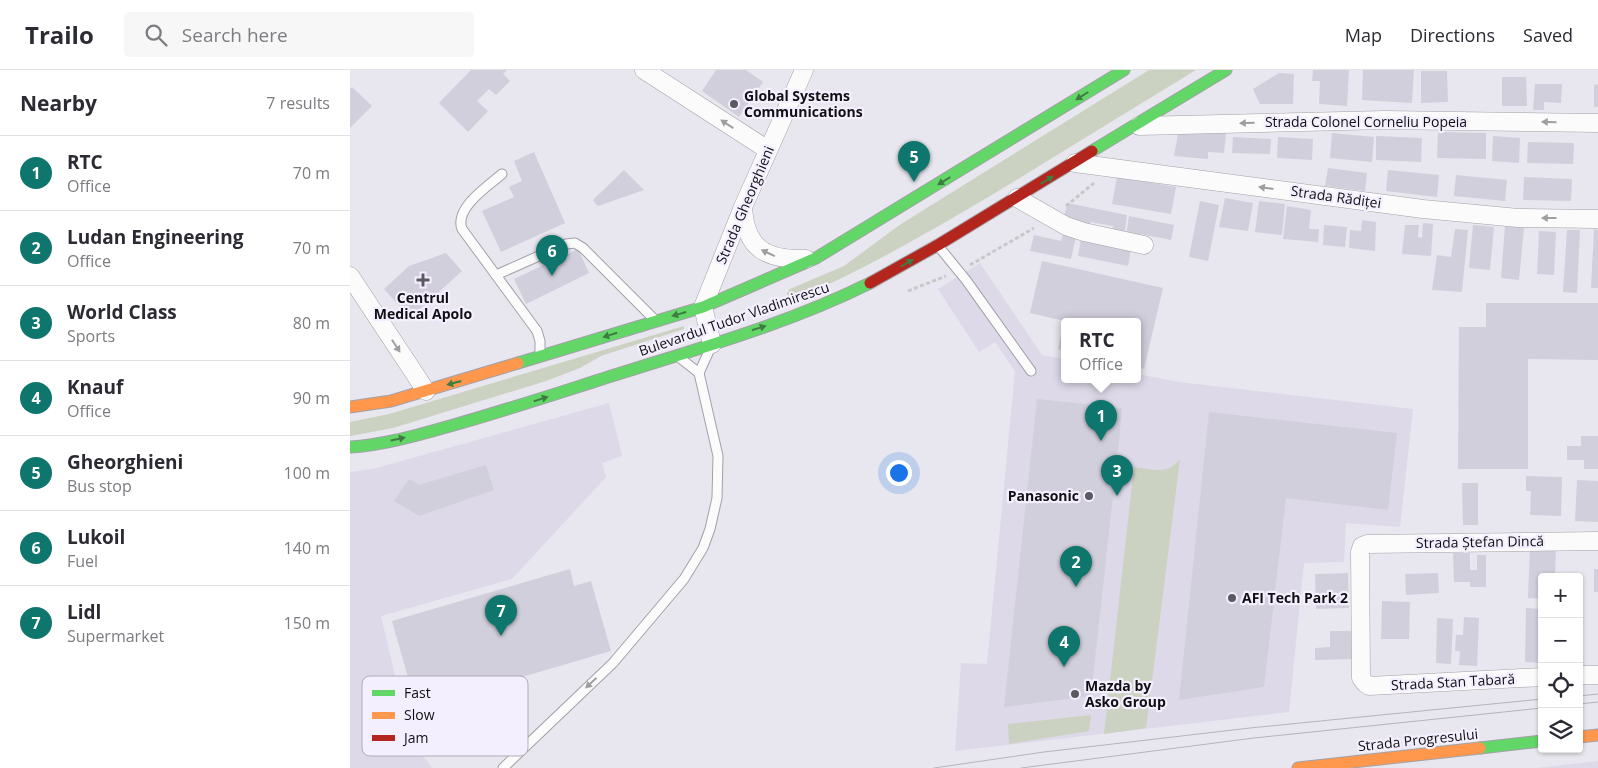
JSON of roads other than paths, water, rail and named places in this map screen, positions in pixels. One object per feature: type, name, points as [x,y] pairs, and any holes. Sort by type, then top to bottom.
[{"type":"main road","name":"Bulevardul Tudor Vladimirescu","points":[[350,407],[392,400],[540,357],[703,307],[762,283],[816,258],[1124,70]]},
{"type":"main road","name":"Bulevardul Tudor Vladimirescu","points":[[350,448],[421,434],[497,412],[712,344],[844,296],[938,245],[1226,70]]},
{"type":"main road","points":[[1583,737],[1598,735]]},
{"type":"main road","name":"Strada Progresului","points":[[1298,768],[1538,741]]},
{"type":"street","points":[[644,70],[768,150]]},
{"type":"street","name":"Strada Gheorghieni","points":[[703,307],[743,207],[804,70]]},
{"type":"street","points":[[1195,89],[1188,100],[1186,108],[1189,115],[1205,124]]},
{"type":"street","name":"Strada Colonel Corneliu Popeia","points":[[1128,130],[1205,124],[1385,120],[1598,123]]},
{"type":"street","points":[[1128,130],[1116,143],[1114,150],[1119,164],[1128,170]]},
{"type":"street","name":"Strada Rădiței","points":[[1075,163],[1423,209],[1518,218],[1598,219]]},
{"type":"street","points":[[1017,198],[1066,226],[1144,246]]},
{"type":"street","points":[[743,207],[748,234],[758,248],[774,256],[784,258],[816,258]]},
{"type":"street","points":[[353,288],[426,391]]},
{"type":"street","points":[[703,307],[712,344]]},
{"type":"street","name":"Strada Ștefan Dincă","points":[[1365,683],[1362,678],[1360,552],[1362,546],[1367,544],[1598,541]]},
{"type":"street","points":[[1583,675],[1598,675]]},
{"type":"street","name":"Strada Stan Tabară","points":[[1365,683],[1369,686],[1538,677]]},
{"type":"lane","points":[[502,174],[466,206],[460,222],[462,229],[537,330],[540,342],[540,357]]},
{"type":"lane","points":[[496,275],[566,244],[575,243],[583,248],[656,320]]},
{"type":"lane","points":[[938,245],[966,280],[1031,371]]},
{"type":"lane","points":[[528,743],[613,663],[684,579],[703,548],[710,529],[717,498],[718,456],[699,373],[712,344]]},
{"type":"lane","points":[[677,355],[699,373]]},
{"type":"lane","points":[[502,768],[515,756]]},
{"type":"tram line","points":[[1583,696],[1598,694]]},
{"type":"tram line","points":[[934,768],[1044,752],[1250,728],[1538,699]]},
{"type":"tram line","points":[[1583,704],[1598,702]]},
{"type":"tram line","points":[[1021,768],[1254,738],[1538,708]]},
{"type":"place","name":"Global Systems Communications","points":[[734,104]]},
{"type":"place","name":"Gheorghieni","points":[[914,182]]},
{"type":"place","name":"Lukoil","points":[[552,276]]},
{"type":"place","name":"Centrul Medical Apolo","points":[[423,280]]},
{"type":"place","name":"RTC","points":[[1101,441]]},
{"type":"place","name":"Panasonic","points":[[1089,496]]},
{"type":"place","name":"World Class","points":[[1117,496]]},
{"type":"place","name":"Ludan Engineering","points":[[1076,587]]},
{"type":"place","name":"AFI Tech Park 2","points":[[1232,598]]},
{"type":"place","name":"Lidl","points":[[501,636]]},
{"type":"place","name":"Knauf","points":[[1064,667]]},
{"type":"place","name":"Mazda by Asko Group","points":[[1075,694]]}]
